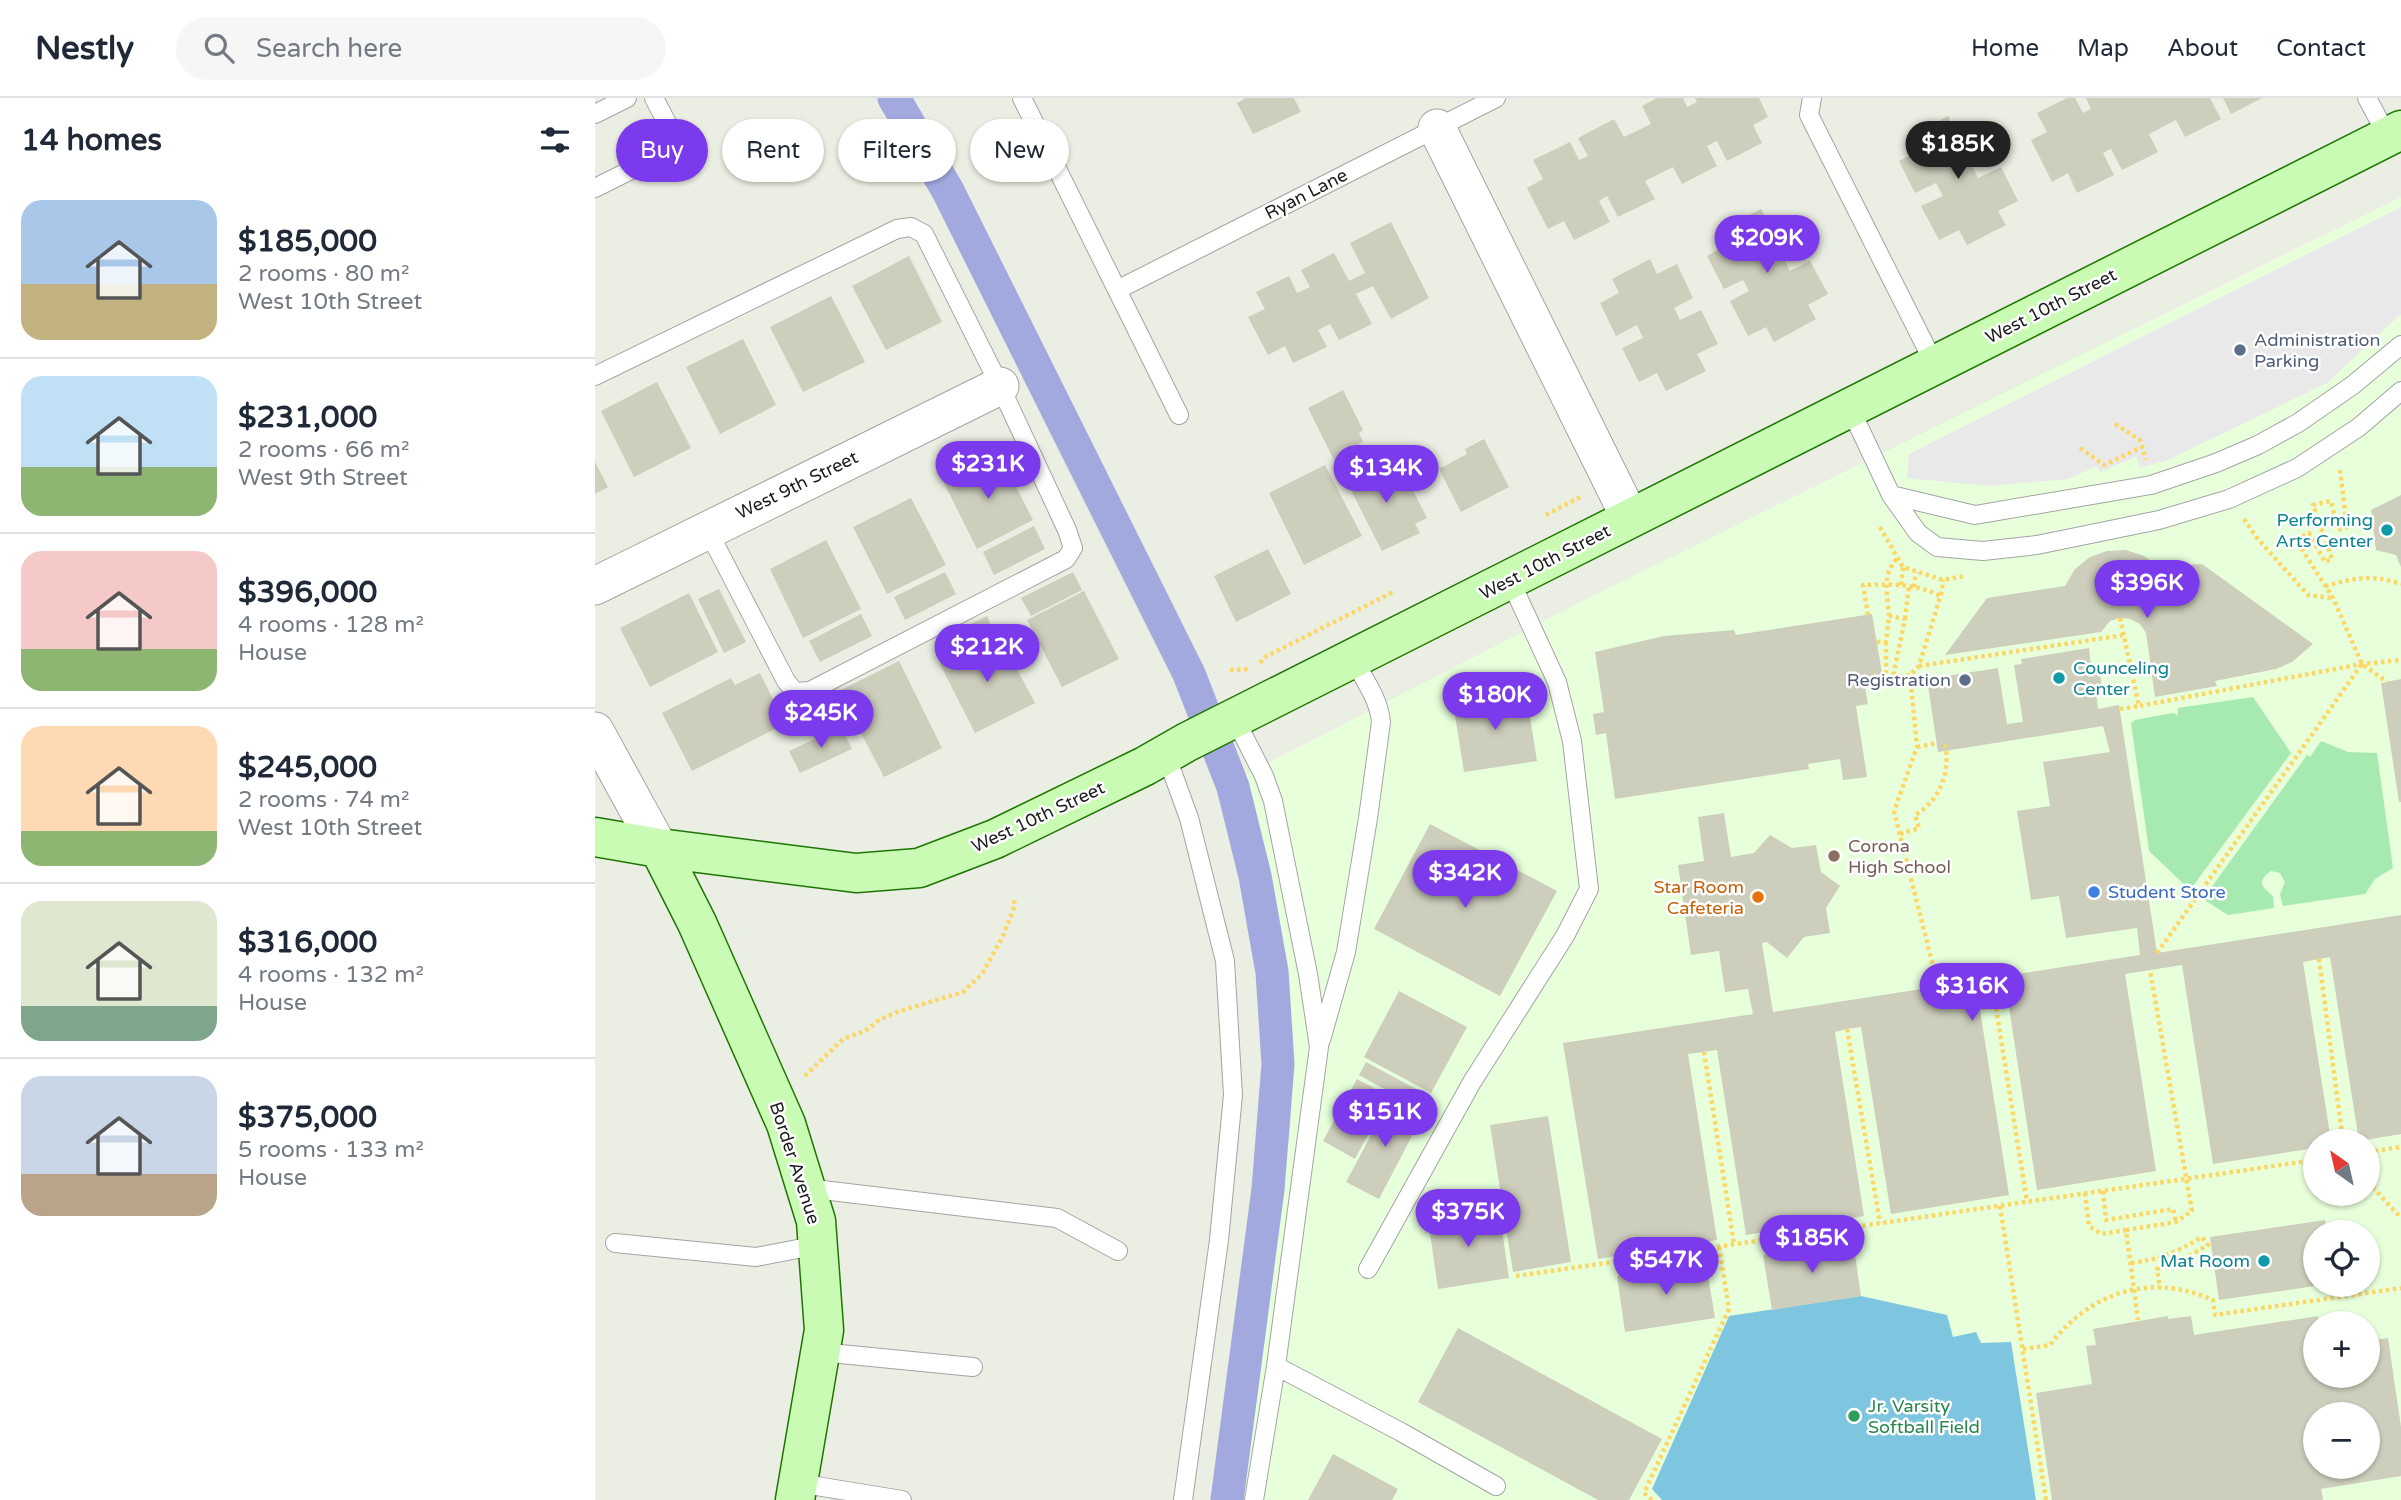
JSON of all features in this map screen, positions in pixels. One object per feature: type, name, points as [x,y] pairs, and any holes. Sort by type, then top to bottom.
[{"type":"main road","name":"West 10th Street","points":[[595,837],[659,848],[856,873],[919,868],[995,839],[2394,133]]},
{"type":"main road","name":"Border Avenue","points":[[659,848],[697,923],[786,1124],[816,1221],[824,1330],[796,1491]]},
{"type":"street","points":[[1437,128],[1630,518]]},
{"type":"street","name":"West 9th Street","points":[[595,586],[1000,386]]},
{"type":"street","points":[[595,731],[659,848]]},
{"type":"lane","points":[[595,114],[627,98]]},
{"type":"lane","points":[[595,188],[679,146],[654,98]]},
{"type":"lane","points":[[1022,98],[1179,415]]},
{"type":"lane","name":"Ryan Lane","points":[[1117,290],[1496,98]]},
{"type":"lane","points":[[1812,98],[1809,115],[1935,365]]},
{"type":"lane","points":[[2367,98],[2394,133]]},
{"type":"lane","points":[[595,376],[897,229],[911,227],[924,234],[1000,386],[1073,548],[1066,559],[810,691],[795,692],[786,681],[707,529]]},
{"type":"lane","points":[[1891,495],[1975,515],[2151,485],[2216,463],[2288,429],[2353,385],[2401,345]]},
{"type":"lane","points":[[1850,408],[1891,495],[1917,533],[1937,547],[1983,551],[2037,545],[2146,523],[2229,499],[2297,468],[2359,427],[2401,391]]},
{"type":"lane","points":[[1367,1269],[1472,1082],[1565,936],[1589,889],[1571,741],[1557,682],[1510,579]]},
{"type":"lane","points":[[1254,1500],[1276,1366],[1319,1047],[1346,951],[1381,722],[1374,698],[1353,659]]},
{"type":"lane","points":[[1235,719],[1264,776],[1273,801],[1308,974],[1319,1047]]},
{"type":"lane","points":[[1176,748],[1189,818],[1225,961],[1233,1095],[1219,1240],[1183,1500]]},
{"type":"lane","points":[[806,1188],[1057,1218],[1118,1251]]},
{"type":"lane","points":[[615,1243],[756,1257],[818,1245]]},
{"type":"lane","points":[[820,1352],[973,1367]]},
{"type":"lane","points":[[1276,1366],[1496,1486]]},
{"type":"lane","points":[[796,1491],[902,1500]]},
{"type":"path","points":[[2115,424],[2140,440],[2147,464]]},
{"type":"path","points":[[2080,448],[2104,465],[2142,447]]},
{"type":"path","points":[[2339,469],[2347,527],[2338,530],[2330,502],[2313,505],[2332,559],[2325,562],[2309,533],[2296,540],[2333,598],[2362,664],[2387,682]]},
{"type":"path","points":[[1546,515],[1594,490]]},
{"type":"path","points":[[2243,516],[2257,538],[2308,595],[2333,598]]},
{"type":"path","points":[[1897,559],[1890,566],[1886,584],[1889,616],[1886,678],[1910,675],[1919,666],[1943,580]]},
{"type":"path","points":[[1901,585],[1903,567]]},
{"type":"path","points":[[1893,677],[1916,572]]},
{"type":"path","points":[[1929,590],[1930,577]]},
{"type":"path","points":[[2325,586],[2358,577],[2382,578],[2401,584]]},
{"type":"path","points":[[1868,615],[1863,585],[1901,585],[1929,590],[1940,596]]},
{"type":"path","points":[[1230,670],[1248,670],[1259,665],[1265,657],[1395,591]]},
{"type":"path","points":[[1889,616],[1905,619]]},
{"type":"path","points":[[2120,618],[2139,706]]},
{"type":"path","points":[[1919,666],[2124,635]]},
{"type":"path","points":[[1877,642],[1886,642]]},
{"type":"path","points":[[2120,709],[2362,664],[2401,660]]},
{"type":"path","points":[[2157,953],[2362,664]]},
{"type":"path","points":[[1910,675],[1917,747],[1894,811],[1938,986]]},
{"type":"path","points":[[1900,834],[1919,828],[1915,816],[1931,804],[1941,786],[1947,761],[1945,742]]},
{"type":"path","points":[[1917,747],[1937,743]]},
{"type":"path","points":[[805,1076],[843,1039],[865,1031],[879,1020],[897,1012],[963,992],[982,974],[1003,936],[1015,905],[1013,897]]},
{"type":"path","points":[[2319,959],[2341,1129]]},
{"type":"path","points":[[2085,1193],[2089,1226],[2101,1234],[2176,1223],[2192,1211],[2150,970]]},
{"type":"path","points":[[1996,1008],[2027,1202]]},
{"type":"path","points":[[1847,1030],[1880,1223]]},
{"type":"path","points":[[1704,1052],[1734,1244]]},
{"type":"path","points":[[2380,1150],[2401,1147]]},
{"type":"path","points":[[1516,1276],[2303,1162]]},
{"type":"path","points":[[2103,1191],[2106,1220],[2173,1209],[2176,1223]]},
{"type":"path","points":[[2380,1195],[2401,1218]]},
{"type":"path","points":[[2000,1206],[2046,1500]]},
{"type":"path","points":[[2126,1230],[2138,1320]]},
{"type":"path","points":[[2131,1263],[2151,1261],[2174,1254],[2202,1237],[2208,1245],[2178,1262],[2157,1269],[2160,1288]]},
{"type":"path","points":[[1651,1500],[1644,1493],[1729,1309],[1719,1247]]},
{"type":"path","points":[[2023,1349],[2050,1345],[2084,1310],[2118,1292],[2134,1289],[2160,1288],[2195,1292],[2213,1300],[2215,1315],[2401,1289]]},
{"type":"shaded area","name":"Corona High School","points":[[2401,197],[2401,1500],[1236,1500],[1291,1126],[1292,1049],[1290,977],[1272,878],[1241,777],[1583,601]]},
{"type":"shaded area","name":"Administration Parking","points":[[2401,207],[2401,314],[2327,383],[2168,460],[2140,468],[2136,457],[2100,472],[2097,466],[2068,479],[1989,486],[1907,478],[1909,454]]},
{"type":"shaded area","name":"Jr. Varsity Softball Field","points":[[1861,1296],[1947,1315],[1953,1337],[1976,1332],[1981,1343],[2011,1342],[2036,1500],[1662,1500],[1652,1489],[1729,1316]]},
{"type":"green space","points":[[2253,697],[2291,753],[2190,890],[2149,851],[2131,723],[2173,713],[2178,716],[2178,708]]},
{"type":"green space","points":[[2321,741],[2348,752],[2377,753],[2393,868],[2375,879],[2365,894],[2283,906],[2280,894],[2285,882],[2280,873],[2271,871],[2263,878],[2262,884],[2273,896],[2274,908],[2228,915],[2203,899],[2307,755],[2310,757]]},
{"type":"building","points":[[1246,98],[1294,98],[1301,112],[1253,134],[1237,103]]},
{"type":"building","points":[[1657,98],[1683,98],[1687,107],[1697,102],[1695,98],[1759,98],[1768,117],[1753,125],[1762,143],[1727,161],[1717,141],[1707,146],[1717,166],[1682,184],[1673,167],[1645,181],[1655,199],[1618,217],[1607,196],[1599,201],[1610,222],[1574,240],[1564,221],[1548,229],[1527,188],[1543,179],[1533,160],[1570,142],[1579,160],[1588,156],[1578,138],[1614,119],[1624,137],[1651,124],[1642,106]]},
{"type":"building","points":[[2067,98],[2075,98],[2083,113],[2091,109],[2086,98],[2210,98],[2221,119],[2185,137],[2176,120],[2149,134],[2158,152],[2122,170],[2111,149],[2103,153],[2114,175],[2077,193],[2068,173],[2052,182],[2031,140],[2047,132],[2037,113]]},
{"type":"building","points":[[2223,98],[2262,98],[2231,114]]},
{"type":"building","points":[[1948,116],[1956,132],[1977,121],[1993,152],[1971,164],[1978,178],[2001,167],[2018,201],[1998,211],[2006,225],[1967,245],[1959,230],[1939,240],[1921,206],[1943,196],[1936,183],[1915,193],[1899,161],[1918,151],[1910,136]]},
{"type":"building","points":[[1761,209],[1769,224],[1786,216],[1805,251],[1785,261],[1790,271],[1810,261],[1828,294],[1808,305],[1816,319],[1774,342],[1766,327],[1748,336],[1730,301],[1749,291],[1743,280],[1724,289],[1707,256],[1725,246],[1717,231]]},
{"type":"building","points":[[1391,222],[1429,298],[1391,319],[1373,286],[1356,294],[1372,324],[1339,340],[1330,324],[1318,330],[1327,347],[1293,363],[1285,346],[1268,355],[1248,317],[1265,309],[1256,292],[1289,276],[1297,293],[1310,287],[1301,270],[1334,253],[1349,281],[1365,273],[1350,243]]},
{"type":"building","points":[[909,256],[942,322],[886,350],[852,286]]},
{"type":"building","points":[[1650,259],[1657,274],[1677,264],[1693,298],[1674,308],[1680,320],[1701,310],[1718,344],[1697,354],[1706,371],[1666,391],[1657,373],[1639,382],[1622,348],[1643,338],[1637,325],[1616,336],[1600,303],[1619,293],[1612,279]]},
{"type":"building","points":[[831,296],[865,362],[803,392],[770,327]]},
{"type":"building","points":[[743,339],[776,405],[720,434],[686,367]]},
{"type":"building","points":[[657,382],[691,448],[634,477],[601,411]]},
{"type":"building","points":[[1343,390],[1363,430],[1359,433],[1363,442],[1358,444],[1362,454],[1337,466],[1308,408]]},
{"type":"building","points":[[1484,439],[1509,487],[1461,512],[1439,469],[1467,454],[1465,449]]},
{"type":"building","points":[[999,453],[1033,520],[977,549],[943,481]]},
{"type":"building","points":[[1372,460],[1383,483],[1404,473],[1427,518],[1415,524],[1420,533],[1382,551],[1343,475]]},
{"type":"building","points":[[595,462],[608,487],[595,494]]},
{"type":"building","points":[[1325,465],[1362,536],[1304,565],[1269,493]]},
{"type":"building","name":"Performing Arts Center","points":[[2401,495],[2401,567],[2396,555],[2376,550],[2371,510]]},
{"type":"building","points":[[911,498],[946,565],[887,594],[853,527]]},
{"type":"building","points":[[1034,526],[1045,549],[994,575],[983,552]]},
{"type":"building","points":[[826,540],[861,609],[803,638],[770,569]]},
{"type":"building","points":[[1268,549],[1291,594],[1236,622],[1214,576]]},
{"type":"building","points":[[2126,550],[2144,556],[2159,567],[2202,564],[2313,644],[2292,662],[2276,669],[2215,681],[2217,686],[2155,697],[2146,633],[2140,624],[2130,619],[2110,621],[2101,632],[1945,655],[1987,598],[2065,586],[2075,569],[2090,557],[2107,551]]},
{"type":"building","points":[[945,572],[956,594],[905,620],[894,597]]},
{"type":"building","points":[[1073,572],[1082,590],[1031,616],[1021,598]]},
{"type":"building","points":[[719,589],[746,642],[724,653],[698,599]]},
{"type":"building","points":[[1084,591],[1119,659],[1062,687],[1027,620]]},
{"type":"building","points":[[689,593],[718,652],[650,687],[620,628]]},
{"type":"building","points":[[861,614],[872,636],[820,662],[809,641]]},
{"type":"building","points":[[1872,614],[1883,679],[1864,682],[1868,704],[1856,706],[1867,777],[1843,780],[1840,759],[1808,764],[1809,769],[1615,799],[1606,733],[1596,735],[1593,714],[1604,712],[1595,652],[1664,636],[1734,630],[1736,635]]},
{"type":"building","points":[[987,616],[995,634],[944,660],[935,642]]},
{"type":"building","points":[[998,634],[1035,703],[975,733],[940,664]]},
{"type":"building","points":[[2089,648],[2091,665],[2098,664],[2103,692],[2096,693],[2098,709],[2119,705],[2157,953],[2401,915],[2401,1134],[2380,1138],[2380,1129],[2357,1129],[2330,957],[2303,962],[2329,1129],[2303,1129],[2303,1150],[2213,1164],[2182,965],[2125,974],[2156,1171],[2037,1190],[2009,1007],[1980,1010],[2009,1195],[1891,1214],[1861,1027],[1847,1029],[1835,1032],[1864,1216],[1746,1235],[1717,1050],[1688,1054],[1717,1240],[1598,1259],[1563,1043],[1753,1014],[1748,989],[1725,992],[1719,951],[1691,955],[1678,865],[1704,861],[1698,817],[1724,813],[1731,857],[1754,853],[1770,835],[1792,848],[1816,845],[1821,872],[1840,886],[1826,908],[1830,933],[1804,937],[1787,958],[1767,942],[1762,943],[1773,1012],[2140,955],[2137,928],[2066,938],[2059,896],[2031,900],[2017,811],[2050,806],[2043,762],[2110,752],[2103,726],[1938,752],[1927,679],[1998,668],[2007,724],[2023,722],[2014,665],[2022,664],[2021,659]]},
{"type":"building","points":[[899,661],[942,748],[884,777],[849,710],[883,692],[850,708],[841,690]]},
{"type":"building","points":[[760,673],[785,724],[692,771],[662,713],[731,678],[735,685]]},
{"type":"building","points":[[2401,679],[2401,802],[2399,802],[2381,683]]},
{"type":"building","points":[[1526,692],[1537,761],[1464,772],[1453,703]]},
{"type":"building","points":[[841,727],[852,749],[800,773],[789,751]]},
{"type":"building","points":[[1430,824],[1557,891],[1500,996],[1374,929]]},
{"type":"building","points":[[1399,991],[1467,1027],[1431,1093],[1364,1057]]},
{"type":"building","points":[[1366,1062],[1418,1090],[1411,1104],[1359,1075]]},
{"type":"building","points":[[1357,1079],[1389,1096],[1355,1159],[1323,1141]]},
{"type":"building","points":[[1391,1098],[1423,1115],[1379,1199],[1346,1182]]},
{"type":"building","points":[[1548,1116],[1571,1262],[1513,1272],[1490,1125]]},
{"type":"building","points":[[1499,1209],[1509,1278],[1438,1289],[1428,1219]]},
{"type":"building","name":"Mat Room","points":[[2303,1223],[2303,1288],[2219,1300],[2210,1237]]},
{"type":"building","points":[[1853,1240],[1861,1296],[1772,1310],[1763,1255]]},
{"type":"building","points":[[1706,1263],[1715,1318],[1625,1332],[1617,1276]]},
{"type":"building","points":[[2168,1316],[2168,1319],[2191,1316],[2194,1335],[2303,1318],[2303,1388],[2380,1388],[2380,1339],[2388,1338],[2401,1427],[2401,1476],[2321,1489],[2323,1500],[2052,1500],[2036,1393],[2092,1384],[2086,1346],[2096,1345],[2093,1329]]},
{"type":"building","points":[[1458,1328],[1662,1439],[1629,1500],[1598,1500],[1418,1402]]},
{"type":"building","points":[[1333,1454],[1398,1489],[1392,1500],[1308,1500]]},
{"type":"waterway","points":[[894,98],[948,191],[1189,674],[1233,787],[1255,876],[1272,972],[1278,1064],[1268,1189],[1227,1500]]},
{"type":"place","name":"Administration Parking","points":[[2240,350]]},
{"type":"place","name":"Performing Arts Center","points":[[2387,530]]},
{"type":"place","name":"Counceling Center","points":[[2059,678]]},
{"type":"place","name":"Registration","points":[[1965,680]]},
{"type":"place","name":"Corona High School","points":[[1834,856]]},
{"type":"place","name":"Student Store","points":[[2094,892]]},
{"type":"place","name":"Star Room Cafeteria","points":[[1758,897]]},
{"type":"place","name":"Mat Room","points":[[2264,1261]]},
{"type":"place","name":"Jr. Varsity Softball Field","points":[[1854,1416]]}]
